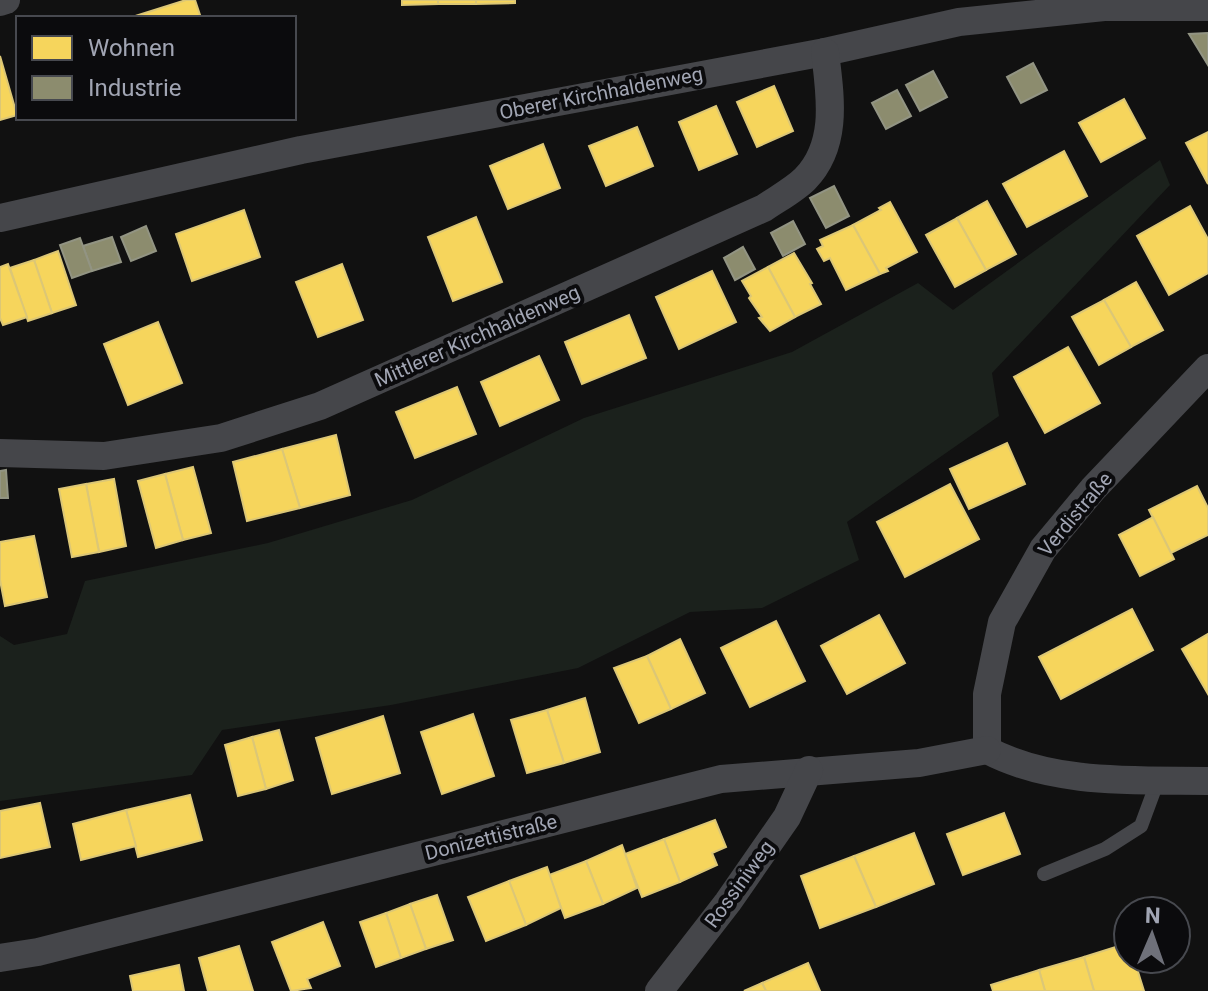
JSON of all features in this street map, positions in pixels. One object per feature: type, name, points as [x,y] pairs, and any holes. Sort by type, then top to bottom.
[{"type":"street","points":[[0,2],[6,0]]},
{"type":"street","name":"Oberer Kirchhaldenweg","points":[[0,218],[301,150],[825,52],[959,22],[1104,7],[1208,7]]},
{"type":"street","name":"Mittlerer Kirchhaldenweg","points":[[0,453],[104,456],[221,438],[320,406],[764,208],[806,179],[827,145],[831,103],[825,52]]},
{"type":"street","name":"Verdistraße","points":[[987,750],[987,694],[1002,622],[1043,549],[1093,489],[1208,368]]},
{"type":"street","points":[[987,750],[1012,763],[1087,777],[1208,781]]},
{"type":"street","name":"Donizettistraße","points":[[0,958],[53,948],[721,779],[919,763],[987,750]]},
{"type":"street","name":"Rossiniweg","points":[[659,991],[728,902],[787,817],[809,770]]},
{"type":"lane","points":[[1044,874],[1105,849],[1141,826],[1158,780]]},
{"type":"shaded area","points":[[1160,160],[1170,185],[992,373],[999,416],[847,522],[859,560],[762,608],[690,612],[578,668],[391,705],[222,730],[192,775],[0,801],[0,636],[14,645],[67,634],[85,581],[268,543],[412,500],[584,418],[792,352],[918,283],[953,310]]},
{"type":"building: Wohnen","points":[[195,0],[200,16],[135,16]]},
{"type":"building: Wohnen","points":[[402,0],[438,0],[438,4],[402,5]]},
{"type":"building: Wohnen","points":[[438,0],[476,0],[476,4],[438,4]]},
{"type":"building: Wohnen","points":[[476,0],[515,0],[515,3],[476,4]]},
{"type":"building: Wohnen","points":[[0,56],[16,115],[0,120]]},
{"type":"building: Wohnen","points":[[774,86],[793,131],[757,147],[737,102]]},
{"type":"building: Wohnen","points":[[1124,99],[1145,138],[1101,162],[1079,123]]},
{"type":"building: Wohnen","points":[[716,106],[737,154],[699,170],[679,122]]},
{"type":"building: Wohnen","points":[[637,127],[653,166],[606,186],[589,146]]},
{"type":"building: Wohnen","points":[[1208,132],[1208,184],[1186,143]]},
{"type":"building: Wohnen","points":[[543,144],[560,188],[508,209],[490,166]]},
{"type":"building: Wohnen","points":[[1064,151],[1087,196],[1027,227],[1003,184]]},
{"type":"building: Wohnen","points":[[987,201],[1016,254],[986,270],[957,218]]},
{"type":"building: Wohnen","points":[[890,202],[917,252],[880,274],[853,225]]},
{"type":"building: Wohnen","points":[[1190,206],[1208,239],[1208,273],[1169,295],[1137,236]]},
{"type":"building: Wohnen","points":[[244,210],[260,257],[192,281],[176,234]]},
{"type":"building: Wohnen","points":[[476,217],[502,282],[453,301],[428,237]]},
{"type":"building: Wohnen","points":[[957,218],[986,270],[955,287],[926,235]]},
{"type":"building: Wohnen","points":[[853,225],[880,274],[846,290],[830,258],[824,261],[817,249],[823,246],[820,240]]},
{"type":"building: Wohnen","points":[[58,251],[76,305],[52,313],[34,260]]},
{"type":"building: Wohnen","points":[[794,253],[821,304],[795,317],[768,267]]},
{"type":"building: Wohnen","points":[[34,260],[52,313],[28,321],[10,268]]},
{"type":"building: Wohnen","points":[[8,264],[27,317],[3,325],[0,318],[0,267]]},
{"type":"building: Wohnen","points":[[342,264],[363,320],[318,337],[296,282]]},
{"type":"building: Wohnen","points":[[768,267],[795,317],[770,331],[759,318],[762,317],[742,281]]},
{"type":"building: Wohnen","points":[[712,271],[736,322],[679,349],[656,297]]},
{"type":"building: Wohnen","points":[[1136,282],[1163,330],[1131,347],[1104,300]]},
{"type":"building: Wohnen","points":[[1104,300],[1131,347],[1099,365],[1072,317]]},
{"type":"building: Wohnen","points":[[629,315],[646,358],[582,384],[565,342]]},
{"type":"building: Wohnen","points":[[158,322],[182,383],[128,405],[104,344]]},
{"type":"building: Wohnen","points":[[1068,347],[1100,403],[1045,433],[1014,377]]},
{"type":"building: Wohnen","points":[[539,356],[559,400],[500,426],[481,382]]},
{"type":"building: Wohnen","points":[[457,387],[476,434],[415,458],[396,412]]},
{"type":"building: Wohnen","points":[[336,435],[350,495],[300,508],[282,449]]},
{"type":"building: Wohnen","points":[[1007,443],[1025,484],[969,509],[950,469]]},
{"type":"building: Wohnen","points":[[282,449],[300,508],[247,521],[233,462]]},
{"type":"building: Wohnen","points":[[193,467],[211,533],[183,540],[165,474]]},
{"type":"building: Wohnen","points":[[165,474],[183,540],[156,548],[138,481]]},
{"type":"building: Wohnen","points":[[114,479],[126,546],[99,552],[86,484]]},
{"type":"building: Wohnen","points":[[86,484],[99,552],[72,557],[59,489]]},
{"type":"building: Wohnen","points":[[950,484],[979,539],[905,577],[877,522]]},
{"type":"building: Wohnen","points":[[1197,486],[1208,508],[1208,535],[1171,553],[1149,510]]},
{"type":"building: Wohnen","points":[[1153,517],[1174,559],[1140,576],[1119,535]]},
{"type":"building: Wohnen","points":[[34,536],[47,597],[5,606],[0,580],[0,542]]},
{"type":"building: Wohnen","points":[[1132,609],[1153,650],[1061,699],[1039,657]]},
{"type":"building: Wohnen","points":[[879,615],[905,663],[847,694],[821,646]]},
{"type":"building: Wohnen","points":[[776,621],[805,681],[750,707],[721,648]]},
{"type":"building: Wohnen","points":[[1208,634],[1208,694],[1182,649]]},
{"type":"building: Wohnen","points":[[680,639],[705,693],[671,709],[647,656]]},
{"type":"building: Wohnen","points":[[647,656],[671,709],[639,723],[614,668]]},
{"type":"building: Wohnen","points":[[585,698],[600,752],[564,763],[547,710]]},
{"type":"building: Wohnen","points":[[547,710],[564,763],[527,773],[511,720]]},
{"type":"building: Wohnen","points":[[473,714],[494,776],[442,794],[421,732]]},
{"type":"building: Wohnen","points":[[383,716],[400,773],[332,794],[316,738]]},
{"type":"building: Wohnen","points":[[279,730],[293,780],[266,789],[252,737]]},
{"type":"building: Wohnen","points":[[252,737],[266,789],[238,796],[225,745]]},
{"type":"building: Wohnen","points":[[190,795],[202,840],[138,857],[126,810]]},
{"type":"building: Wohnen","points":[[40,803],[50,847],[0,858],[0,811]]},
{"type":"building: Wohnen","points":[[126,810],[136,846],[81,860],[73,824]]},
{"type":"building: Wohnen","points":[[1004,813],[1020,854],[963,875],[947,834]]},
{"type":"building: Wohnen","points":[[715,820],[726,847],[712,853],[717,865],[680,882],[664,839]]},
{"type":"building: Wohnen","points":[[914,833],[934,884],[876,907],[854,856]]},
{"type":"building: Wohnen","points":[[664,839],[680,882],[642,897],[625,854]]},
{"type":"building: Wohnen","points":[[622,845],[637,888],[603,904],[586,861]]},
{"type":"building: Wohnen","points":[[854,856],[876,907],[820,928],[801,876]]},
{"type":"building: Wohnen","points":[[586,861],[603,904],[565,918],[549,875]]},
{"type":"building: Wohnen","points":[[547,867],[561,908],[526,925],[509,881]]},
{"type":"building: Wohnen","points":[[509,881],[526,925],[486,941],[468,897]]},
{"type":"building: Wohnen","points":[[437,895],[453,940],[426,949],[410,904]]},
{"type":"building: Wohnen","points":[[410,904],[426,949],[401,958],[386,913]]},
{"type":"building: Wohnen","points":[[386,913],[401,958],[376,967],[360,922]]},
{"type":"building: Wohnen","points":[[323,922],[340,966],[307,979],[311,988],[291,991],[272,942]]},
{"type":"building: Wohnen","points":[[239,946],[253,991],[208,991],[199,958]]},
{"type":"building: Wohnen","points":[[1112,948],[1112,975],[1139,975],[1144,991],[1094,991],[1084,957]]},
{"type":"building: Wohnen","points":[[1084,957],[1094,991],[1045,991],[1039,970]]},
{"type":"building: Wohnen","points":[[808,963],[820,991],[766,991],[762,983]]},
{"type":"building: Wohnen","points":[[179,965],[184,991],[133,991],[130,976]]},
{"type":"building: Wohnen","points":[[1039,970],[1045,991],[993,991],[991,985]]},
{"type":"building: Wohnen","points":[[762,983],[766,991],[744,991]]},
{"type":"building: Industrie","points":[[1208,33],[1208,65],[1189,34]]},
{"type":"building: Industrie","points":[[1033,63],[1047,90],[1021,103],[1007,77]]},
{"type":"building: Industrie","points":[[933,71],[947,97],[920,111],[906,85]]},
{"type":"building: Industrie","points":[[897,90],[911,116],[886,129],[872,103]]},
{"type":"building: Industrie","points":[[834,186],[849,216],[826,228],[810,198]]},
{"type":"building: Industrie","points":[[793,221],[805,244],[783,256],[771,233]]},
{"type":"building: Industrie","points":[[146,226],[156,251],[131,261],[121,237]]},
{"type":"building: Industrie","points":[[112,237],[121,262],[92,271],[83,246]]},
{"type":"building: Industrie","points":[[80,238],[92,271],[72,278],[60,245]]},
{"type":"building: Industrie","points":[[743,247],[755,269],[735,280],[724,258]]},
{"type":"building: Industrie","points":[[6,470],[8,498],[0,498],[0,471]]}]
